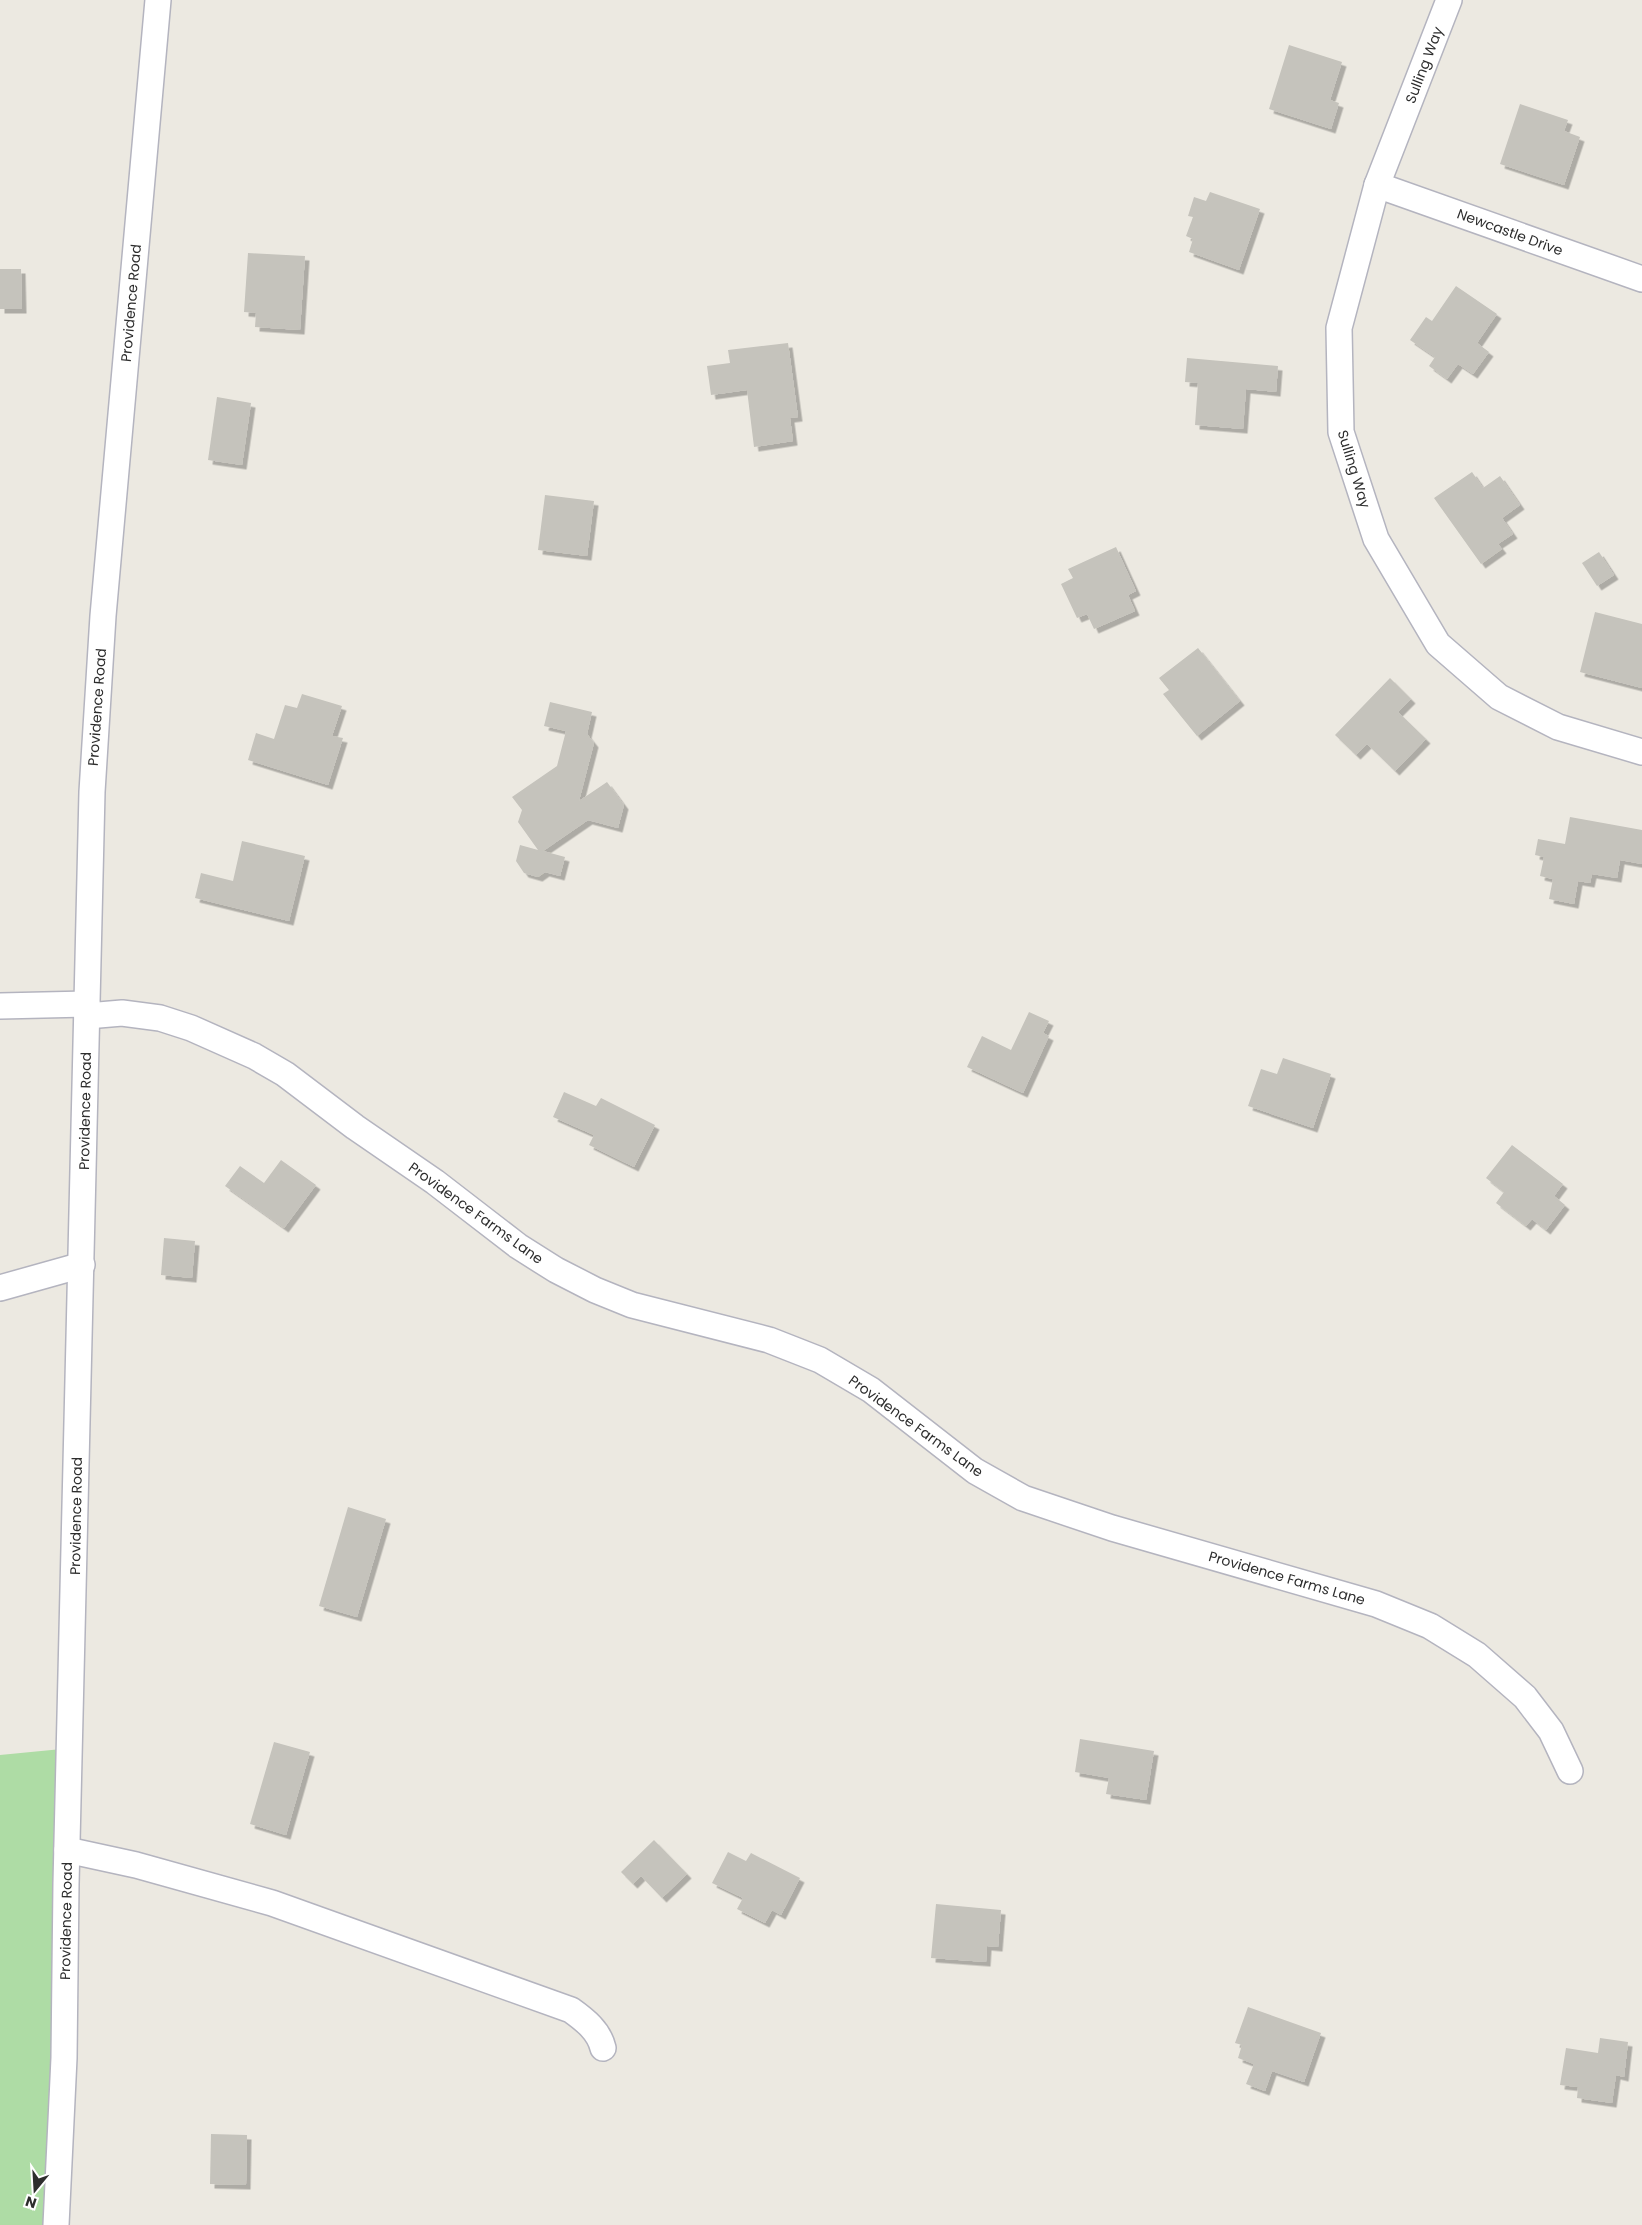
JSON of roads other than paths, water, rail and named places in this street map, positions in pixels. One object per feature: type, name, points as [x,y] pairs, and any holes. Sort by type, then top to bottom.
[{"type":"street","name":"Providence Road","points":[[56,2225],[64,2058],[92,792],[102,624],[158,0]]},
{"type":"street","name":"Sulling Way","points":[[1449,0],[1377,185],[1339,328],[1341,432],[1376,539],[1438,644],[1499,697],[1558,727],[1642,752]]},
{"type":"street","name":"Newcastle Drive","points":[[1377,185],[1642,279]]},
{"type":"street","name":"Providence Farms Lane","points":[[0,1006],[122,1013],[160,1018],[190,1028],[254,1056],[285,1074],[355,1127],[435,1182],[518,1246],[556,1270],[632,1305],[769,1340],[820,1360],[870,1390],[975,1471],[1023,1498],[1112,1528],[1376,1604],[1430,1626],[1477,1655],[1525,1696],[1551,1731],[1570,1771]]},
{"type":"street","points":[[0,1288],[82,1265]]},
{"type":"street","points":[[68,1850],[136,1865],[272,1903],[571,2010],[588,2023],[602,2040],[603,2048]]}]
